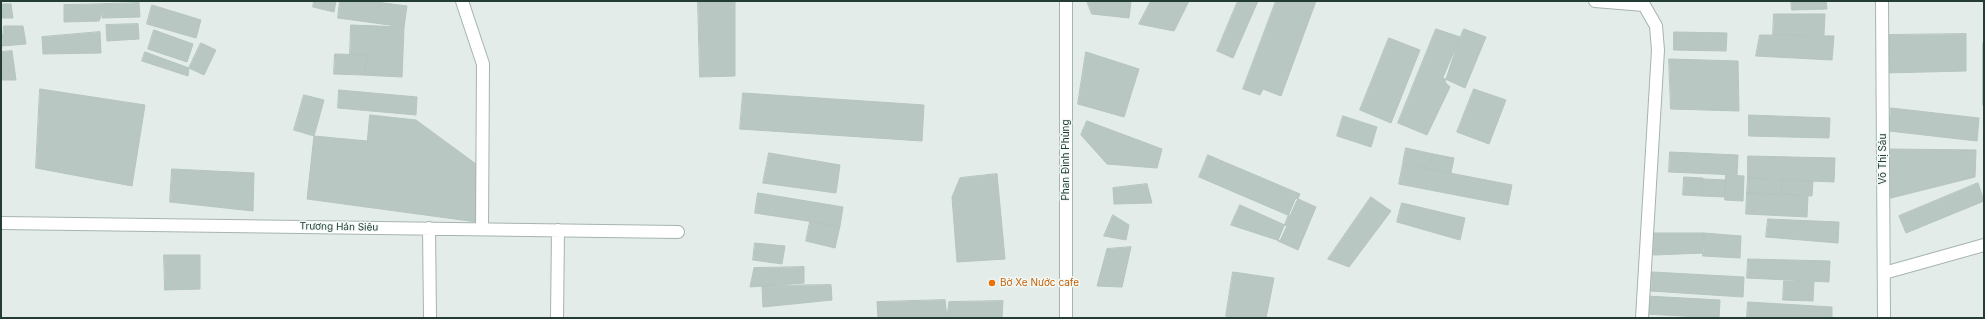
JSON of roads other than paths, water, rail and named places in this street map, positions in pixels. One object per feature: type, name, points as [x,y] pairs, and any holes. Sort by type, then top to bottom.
[{"type":"street","points":[[462,1],[483,64],[482,229]]},
{"type":"street","name":"Phan Đình Phùng","points":[[1066,1],[1066,318]]},
{"type":"street","points":[[1595,1],[1644,5],[1656,26],[1658,50],[1642,318]]},
{"type":"street","name":"Võ Thị Sáu","points":[[1882,1],[1884,318]]},
{"type":"street","name":"Trương Hán Siêu","points":[[1,223],[678,232]]},
{"type":"street","points":[[429,228],[430,318]]},
{"type":"street","points":[[557,318],[558,230]]},
{"type":"street","points":[[1884,273],[1984,245]]},
{"type":"place","name":"Bờ Xe Nước cafe","points":[[992,283]]}]
